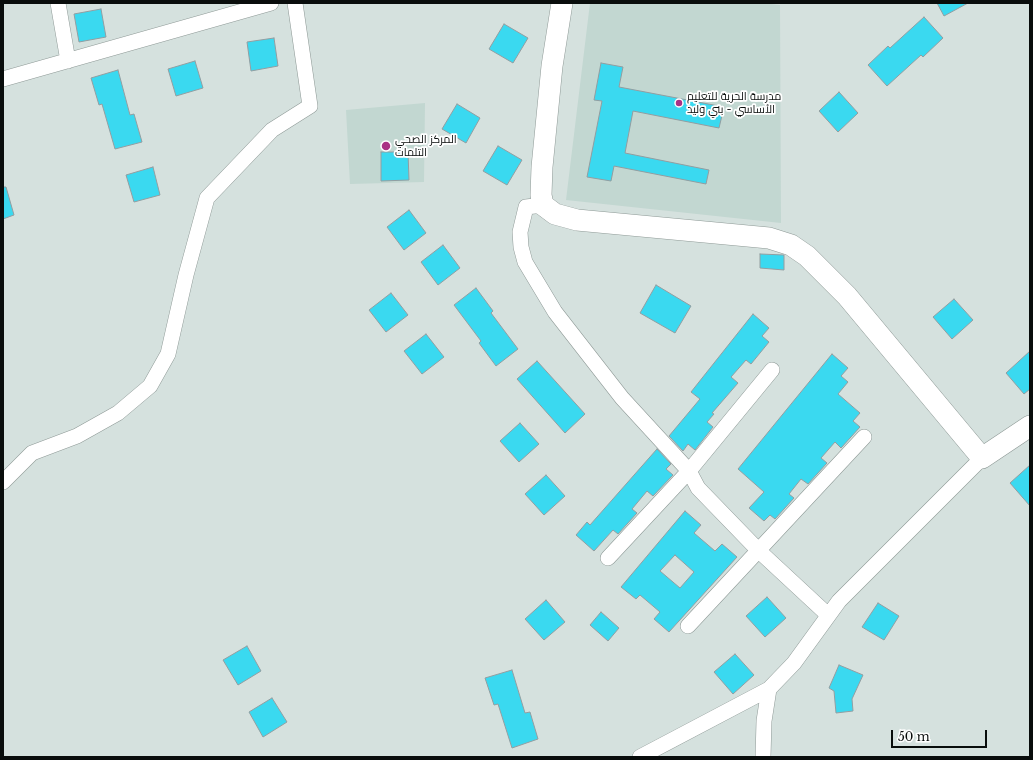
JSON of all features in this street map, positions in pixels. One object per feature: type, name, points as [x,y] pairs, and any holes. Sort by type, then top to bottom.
[{"type":"street","points":[[58,3],[68,61]]},
{"type":"street","points":[[3,80],[271,3]]},
{"type":"street","points":[[3,482],[32,453],[77,436],[118,413],[150,386],[168,354],[186,275],[207,198],[272,130],[310,106],[295,3]]},
{"type":"street","points":[[562,3],[552,66],[542,167],[541,195],[543,205],[555,214],[577,220],[769,238],[792,245],[807,256],[847,296],[982,458]]},
{"type":"street","points":[[543,205],[526,207],[520,232],[521,247],[526,262],[555,312],[622,398],[689,471],[698,488],[759,551],[828,615]]},
{"type":"street","points":[[608,558],[689,471],[772,370]]},
{"type":"street","points":[[640,757],[769,689],[794,663],[839,601],[982,458],[1030,426]]},
{"type":"street","points":[[688,626],[864,437]]},
{"type":"street","points":[[763,757],[764,721],[769,689]]},
{"type":"shaded area","name":"مدرسة الحرية للتعليم الأساسي - بني وليد","points":[[590,3],[763,3],[780,5],[781,223],[566,200]]},
{"type":"shaded area","name":"المركز الصحي التلمات","points":[[425,103],[424,182],[350,184],[346,110]]},
{"type":"building","points":[[937,3],[968,3],[944,16]]},
{"type":"building","points":[[101,9],[106,37],[79,42],[74,14]]},
{"type":"building","points":[[924,17],[943,38],[923,57],[921,55],[887,86],[868,65],[888,46],[890,48]]},
{"type":"building","points":[[504,24],[528,38],[513,63],[489,49]]},
{"type":"building","points":[[274,38],[278,66],[251,71],[247,42]]},
{"type":"building","points":[[195,61],[203,88],[176,96],[168,69]]},
{"type":"building","points":[[601,63],[623,67],[619,87],[724,107],[719,128],[633,111],[625,153],[709,170],[706,184],[614,166],[611,181],[587,177],[602,101],[594,100]]},
{"type":"building","points":[[118,70],[130,115],[134,114],[142,142],[115,149],[102,104],[99,105],[91,78]]},
{"type":"building","points":[[839,92],[858,113],[838,132],[819,111]]},
{"type":"building","points":[[457,104],[480,118],[466,143],[442,129]]},
{"type":"building","points":[[498,146],[522,160],[507,185],[483,171]]},
{"type":"building","points":[[381,152],[408,152],[409,180],[381,181]]},
{"type":"building","points":[[153,167],[160,195],[134,202],[126,175]]},
{"type":"building","points":[[3,187],[6,187],[14,215],[3,219]]},
{"type":"building","points":[[409,210],[426,233],[404,250],[387,227]]},
{"type":"building","points":[[443,245],[460,268],[438,285],[421,262]]},
{"type":"building","points":[[760,254],[784,255],[784,270],[760,268]]},
{"type":"building","points":[[656,285],[691,306],[675,333],[640,313]]},
{"type":"building","points":[[476,288],[493,311],[491,313],[518,349],[496,366],[479,343],[481,341],[454,305]]},
{"type":"building","points":[[391,293],[408,315],[386,332],[369,310]]},
{"type":"building","points":[[954,299],[973,320],[952,339],[933,317]]},
{"type":"building","points":[[753,314],[769,328],[762,336],[769,342],[751,364],[746,360],[731,377],[738,383],[712,413],[714,414],[707,422],[713,427],[695,450],[688,444],[683,451],[669,436],[700,399],[691,392]]},
{"type":"building","points":[[426,334],[444,357],[422,374],[404,351]]},
{"type":"building","points":[[1030,351],[1030,389],[1024,394],[1006,373]]},
{"type":"building","points":[[832,354],[848,368],[841,376],[848,382],[838,394],[860,413],[853,421],[860,427],[841,448],[835,442],[821,458],[827,463],[808,484],[801,479],[789,494],[794,498],[775,519],[770,515],[764,521],[749,508],[764,492],[738,469]]},
{"type":"building","points":[[537,361],[585,414],[565,433],[517,379]]},
{"type":"building","points":[[520,423],[539,444],[519,462],[500,441]]},
{"type":"building","points":[[657,449],[671,464],[666,469],[673,475],[653,496],[647,491],[632,509],[637,513],[618,534],[613,530],[594,551],[576,535],[587,522],[590,525]]},
{"type":"building","points":[[1030,465],[1030,506],[1010,483]]},
{"type":"building","points":[[546,475],[565,496],[544,515],[525,494]]},
{"type":"building","points":[[685,511],[701,525],[694,533],[715,551],[722,544],[737,557],[669,632],[654,619],[660,612],[640,595],[636,599],[621,587]],"holes":[[[675,555],[694,572],[680,588],[660,571]]]},
{"type":"building","points":[[767,597],[786,618],[765,637],[746,616]]},
{"type":"building","points":[[546,600],[565,622],[544,640],[525,619]]},
{"type":"building","points":[[878,603],[899,616],[884,640],[862,627]]},
{"type":"building","points":[[601,612],[619,628],[608,641],[590,625]]},
{"type":"building","points":[[247,646],[261,671],[238,685],[223,660]]},
{"type":"building","points":[[735,654],[754,675],[733,694],[714,672]]},
{"type":"building","points":[[839,665],[863,675],[852,699],[853,711],[836,713],[834,691],[829,688]]},
{"type":"building","points":[[512,670],[525,713],[530,712],[538,739],[512,748],[498,704],[494,705],[485,678]]},
{"type":"building","points":[[272,698],[287,722],[263,737],[249,712]]},
{"type":"place","name":"مدرسة الحرية للتعليم الأساسي - بني وليد","points":[[679,103]]},
{"type":"place","name":"المركز الصحي التلمات","points":[[386,146]]}]
